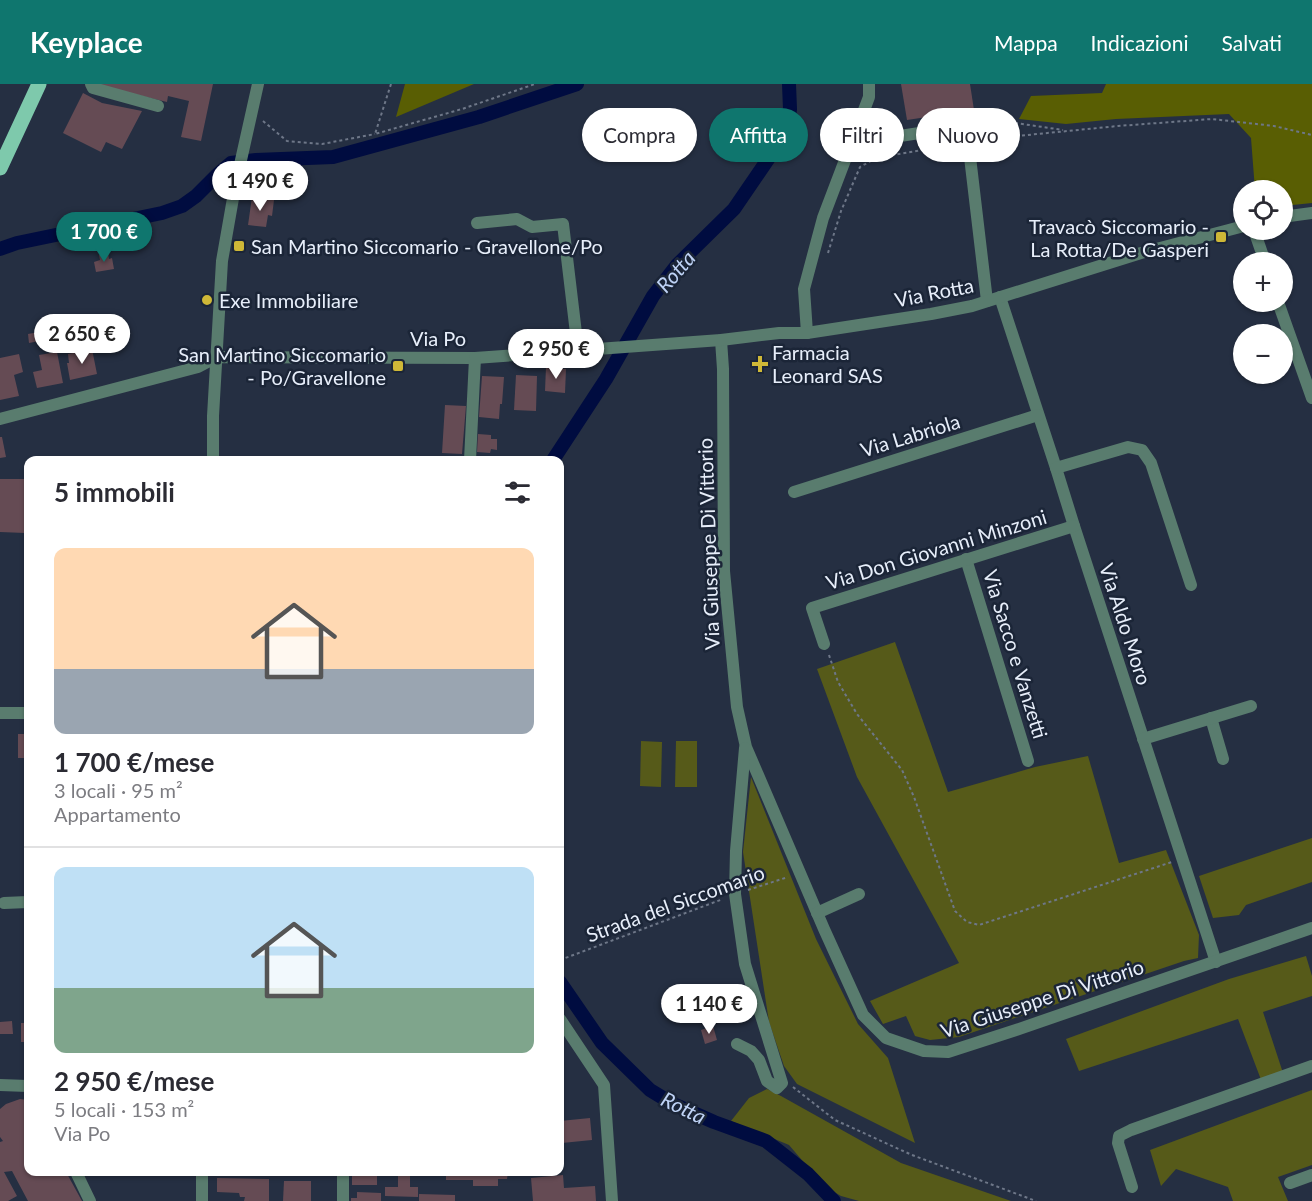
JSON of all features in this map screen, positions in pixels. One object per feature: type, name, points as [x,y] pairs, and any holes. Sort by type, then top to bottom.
[{"type":"main road","points":[[0,168],[39,84]]},
{"type":"street","points":[[91,84],[93,88],[158,106]]},
{"type":"street","points":[[213,456],[213,416],[222,261],[235,187],[258,84]]},
{"type":"street","points":[[865,108],[869,97],[869,84]]},
{"type":"street","points":[[807,333],[804,289],[823,218],[845,162]]},
{"type":"street","name":"Via Aldo Moro","points":[[971,162],[994,299],[1056,468],[1216,962]]},
{"type":"street","points":[[1293,216],[1312,213]]},
{"type":"street","points":[[477,223],[518,219],[532,227],[562,224],[578,350]]},
{"type":"street","name":"Via Rotta","points":[[622,347],[721,340],[779,333],[807,333],[931,314],[994,299],[1141,253],[1233,229]]},
{"type":"street","points":[[1282,312],[1312,398]]},
{"type":"street","name":"Via Giuseppe Di Vittorio","points":[[721,340],[724,571],[737,707],[746,747],[863,1015],[886,1038],[924,1051],[948,1052],[1311,932]]},
{"type":"street","name":"Via Po","points":[[217,357],[474,358],[622,347]]},
{"type":"street","points":[[0,419],[198,367],[217,357]]},
{"type":"street","points":[[470,456],[474,358]]},
{"type":"street","name":"Via Labriola","points":[[794,492],[1038,415]]},
{"type":"street","points":[[1056,468],[1128,447],[1142,450],[1151,463],[1191,585]]},
{"type":"street","name":"Via Don Giovanni Minzoni","points":[[824,644],[812,608],[1074,526]]},
{"type":"street","name":"Via Sacco e Vanzetti","points":[[966,559],[1028,761]]},
{"type":"street","points":[[1143,739],[1251,706]]},
{"type":"street","points":[[0,713],[24,713]]},
{"type":"street","points":[[1211,718],[1223,759]]},
{"type":"street","name":"Via Giuseppe Di Vittorio","points":[[746,747],[736,851],[735,894],[745,964],[778,1069]]},
{"type":"street","points":[[817,912],[859,894]]},
{"type":"street","points":[[4,903],[24,902]]},
{"type":"street","points":[[564,1025],[604,1085],[612,1201]]},
{"type":"street","points":[[737,1044],[751,1051],[759,1059],[767,1081],[777,1088],[782,1083],[778,1069]]},
{"type":"street","points":[[1132,1187],[1118,1143],[1119,1136],[1312,1066]]},
{"type":"street","points":[[0,1085],[24,1086]]},
{"type":"street","points":[[78,1176],[90,1201]]},
{"type":"street","points":[[202,1176],[202,1201]]},
{"type":"street","points":[[343,1201],[344,1176]]},
{"type":"street","points":[[1290,1183],[1312,1176]]},
{"type":"path","points":[[375,134],[391,84]]},
{"type":"path","points":[[252,113],[287,141],[322,144],[375,134],[535,84]]},
{"type":"path","points":[[827,256],[841,211],[860,167],[876,158],[987,139],[1212,119],[1274,126],[1312,135]]},
{"type":"path","points":[[1020,124],[1069,130]]},
{"type":"path","points":[[824,644],[838,682],[857,714],[902,770],[956,910],[967,922],[979,925],[1174,861],[1177,871],[1186,867]]},
{"type":"path","name":"Strada del Siccomario","points":[[564,958],[800,871]]},
{"type":"path","points":[[778,1069],[795,1089],[836,1120],[912,1155],[1036,1201]]},
{"type":"green space","points":[[895,642],[948,792],[1035,767],[1088,756],[1119,863],[1166,850],[1199,935],[1198,958],[959,1037],[930,1040],[915,1036],[906,1016],[883,1024],[870,1001],[959,963],[857,777],[817,669]]},
{"type":"green space","points":[[641,741],[662,742],[661,787],[640,786]]},
{"type":"green space","points":[[676,741],[697,741],[697,787],[675,787]]},
{"type":"green space","points":[[751,777],[816,939],[858,1024],[888,1058],[915,1143],[797,1084],[784,1066],[769,1022],[743,852]]},
{"type":"green space","points":[[1312,838],[1312,882],[1246,905],[1239,915],[1213,918],[1199,876]]},
{"type":"green space","points":[[1306,956],[1312,976],[1312,996],[1263,1012],[1284,1076],[1263,1085],[1238,1019],[1079,1071],[1066,1039],[1229,979]]},
{"type":"green space","points":[[767,1089],[901,1163],[1011,1201],[859,1201],[841,1196],[824,1186],[789,1145],[731,1121],[749,1098]]},
{"type":"green space","points":[[1312,1090],[1312,1165],[1278,1177],[1288,1201],[1233,1201],[1228,1187],[1176,1169],[1161,1186],[1150,1150]]},
{"type":"shaded area","points":[[405,84],[474,84],[396,117]]},
{"type":"shaded area","points":[[1106,84],[1312,84],[1312,203],[1293,205],[1293,180],[1254,180],[1251,138],[1229,114],[1116,119],[1066,124],[1020,119],[1031,96],[1102,93]]},
{"type":"building","points":[[100,84],[213,84],[201,141],[181,137],[189,101],[168,96],[167,102],[100,86]]},
{"type":"building","points":[[901,84],[970,84],[974,108],[916,108],[916,119],[907,120]]},
{"type":"building","points":[[83,93],[102,103],[142,111],[122,149],[106,142],[101,152],[63,133]]},
{"type":"building","points":[[252,197],[274,200],[272,216],[268,215],[266,227],[248,225]]},
{"type":"building","points":[[108,253],[109,259],[112,258],[114,269],[96,272],[94,262],[100,260],[99,255]]},
{"type":"building","points":[[80,325],[81,336],[66,337],[65,327]]},
{"type":"building","points":[[49,330],[50,339],[29,343],[28,334]]},
{"type":"building","points":[[92,349],[97,374],[70,380],[68,354]]},
{"type":"building","points":[[57,352],[63,383],[37,388],[33,372],[42,370],[39,355]]},
{"type":"building","points":[[19,354],[23,372],[14,375],[19,396],[0,400],[0,358]]},
{"type":"building","points":[[546,367],[566,369],[565,393],[545,391]]},
{"type":"building","points":[[516,375],[537,376],[536,411],[514,410]]},
{"type":"building","points":[[482,376],[504,377],[499,419],[479,417]]},
{"type":"building","points":[[445,405],[466,406],[462,454],[442,453]]},
{"type":"building","points":[[478,434],[491,435],[491,439],[497,439],[497,450],[491,449],[490,453],[477,452]]},
{"type":"building","points":[[0,437],[2,437],[6,457],[0,458]]},
{"type":"building","points":[[0,479],[24,479],[24,533],[0,532]]},
{"type":"building","points":[[18,734],[24,734],[24,758],[18,758]]},
{"type":"building","points":[[12,1021],[13,1034],[0,1034],[0,1022]]},
{"type":"building","points":[[21,1023],[24,1023],[24,1042],[21,1042]]},
{"type":"building","points":[[713,1026],[717,1040],[705,1044],[701,1030]]},
{"type":"building","points":[[24,1100],[24,1176],[68,1176],[82,1201],[28,1201],[12,1171],[4,1172],[17,1196],[8,1201],[0,1201],[0,1142],[3,1141],[0,1137],[0,1109],[6,1104]]},
{"type":"building","points":[[590,1118],[592,1140],[564,1143],[564,1121]]},
{"type":"building","points":[[352,1176],[377,1176],[377,1185],[352,1185]]},
{"type":"building","points":[[398,1176],[410,1176],[410,1187],[418,1187],[418,1197],[385,1196],[385,1187],[398,1187]]},
{"type":"building","points":[[446,1176],[507,1176],[507,1179],[498,1179],[498,1186],[473,1186],[473,1180],[446,1180]]},
{"type":"building","points":[[563,1176],[564,1188],[595,1186],[596,1201],[533,1201],[531,1178]]},
{"type":"building","points":[[217,1178],[269,1179],[269,1201],[244,1201],[245,1197],[240,1197],[239,1193],[217,1192]]},
{"type":"building","points":[[284,1181],[311,1181],[311,1201],[283,1201]]},
{"type":"building","points":[[357,1192],[381,1193],[381,1201],[351,1201],[351,1198],[357,1198]]},
{"type":"building","points":[[419,1194],[455,1195],[455,1201],[419,1201]]},
{"type":"waterway","points":[[0,249],[17,243],[162,213],[182,206],[231,163],[333,157],[479,117],[577,84]]},
{"type":"waterway","name":"Rotta","points":[[556,456],[606,379],[653,296],[677,265],[734,209],[777,146],[788,123],[789,84]]},
{"type":"waterway","name":"Rotta","points":[[564,988],[602,1043],[650,1090],[673,1104],[766,1141],[808,1174],[834,1201]]},
{"type":"place","name":"Travacò Siccomario - La Rotta/De Gasperi","points":[[1221,237]]},
{"type":"place","name":"San Martino Siccomario - Gravellone/Po","points":[[239,246]]},
{"type":"place","name":"Exe Immobiliare","points":[[207,300]]},
{"type":"place","name":"Farmacia Leonard SAS","points":[[760,364]]},
{"type":"place","name":"San Martino Siccomario - Po/Gravellone","points":[[398,366]]}]
